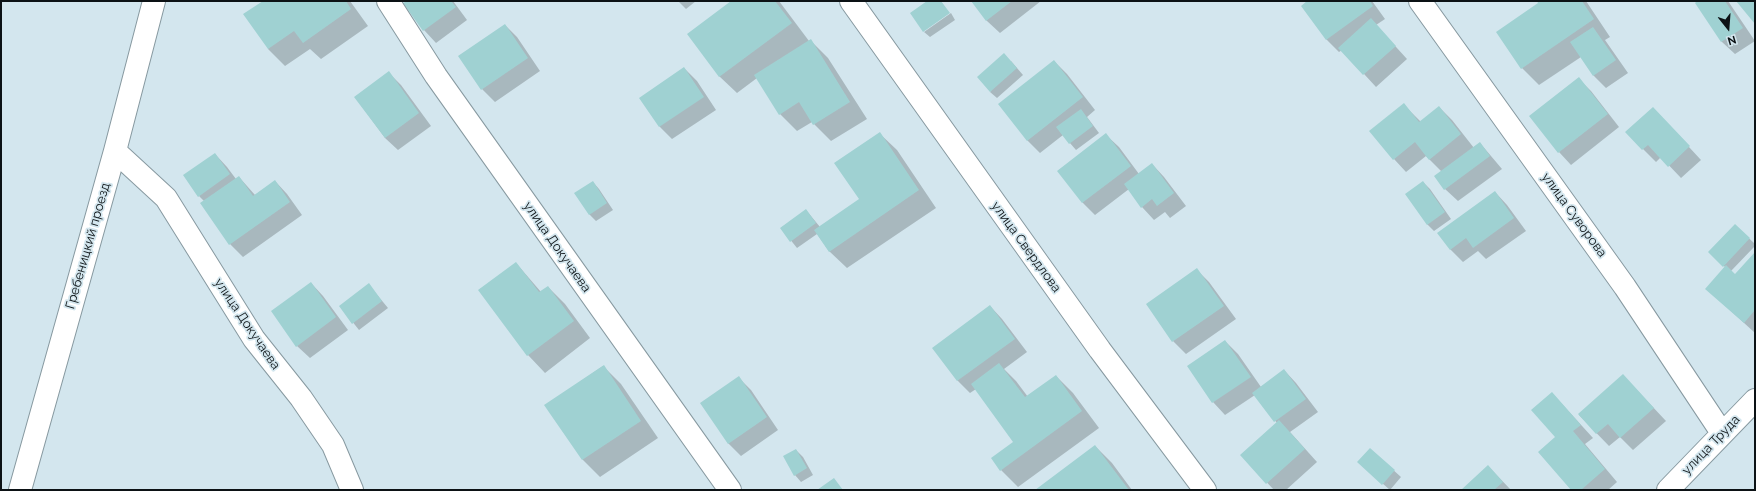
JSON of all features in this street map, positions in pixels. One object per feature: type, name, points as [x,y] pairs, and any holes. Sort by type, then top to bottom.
[{"type":"street","name":"Гребеницкий проезд","points":[[20,490],[154,1]]},
{"type":"street","name":"улица Докучаева","points":[[388,1],[436,76],[730,490]]},
{"type":"street","name":"улица Свердлова","points":[[851,1],[1100,350],[1205,490]]},
{"type":"street","name":"улица Суворова","points":[[1420,1],[1625,287],[1722,433]]},
{"type":"street","name":"улица Докучаева","points":[[114,151],[166,198],[254,338],[301,398],[333,445],[352,490]]},
{"type":"street","name":"улица Труда","points":[[1668,490],[1755,400]]},
{"type":"building","points":[[263,1],[346,1],[351,9],[303,43],[294,31],[268,49],[243,14]]},
{"type":"building","points":[[407,1],[451,1],[456,7],[423,31],[403,3]]},
{"type":"building","points":[[731,1],[775,1],[792,23],[719,77],[687,34]]},
{"type":"building","points":[[927,1],[941,1],[950,13],[923,32],[910,13]]},
{"type":"building","points":[[971,1],[1012,1],[986,21]]},
{"type":"building","points":[[1307,1],[1370,1],[1373,6],[1326,40],[1301,6]]},
{"type":"building","points":[[1537,1],[1582,1],[1594,19],[1521,69],[1496,32],[1538,3]]},
{"type":"building","points":[[1697,1],[1725,1],[1743,28],[1721,42],[1695,3]]},
{"type":"building","points":[[1736,1],[1755,1],[1755,24]]},
{"type":"building","points":[[1371,18],[1396,46],[1363,75],[1338,48]]},
{"type":"building","points":[[505,24],[528,58],[481,90],[458,56]]},
{"type":"building","points":[[1593,27],[1616,60],[1593,76],[1570,42]]},
{"type":"building","points":[[811,39],[850,102],[813,125],[799,102],[779,115],[754,75]]},
{"type":"building","points":[[1004,53],[1017,68],[990,92],[977,77]]},
{"type":"building","points":[[1054,60],[1083,97],[1027,141],[998,104]]},
{"type":"building","points":[[684,67],[704,97],[659,127],[639,98]]},
{"type":"building","points":[[389,71],[419,113],[385,138],[354,97]]},
{"type":"building","points":[[1579,77],[1608,114],[1558,153],[1529,116]]},
{"type":"building","points":[[1404,103],[1419,122],[1439,106],[1461,134],[1429,160],[1415,142],[1393,160],[1369,131]]},
{"type":"building","points":[[1653,107],[1690,146],[1668,167],[1648,145],[1642,150],[1625,132]]},
{"type":"building","points":[[1081,109],[1093,126],[1069,144],[1056,127]]},
{"type":"building","points":[[880,132],[919,190],[829,252],[814,230],[859,199],[834,163]]},
{"type":"building","points":[[1106,133],[1131,166],[1082,203],[1057,171]]},
{"type":"building","points":[[1480,142],[1490,156],[1444,190],[1434,176]]},
{"type":"building","points":[[215,153],[230,174],[198,197],[183,175]]},
{"type":"building","points":[[1152,163],[1174,193],[1157,206],[1152,199],[1141,208],[1124,184]]},
{"type":"building","points":[[239,176],[253,196],[275,180],[290,202],[229,245],[200,203]]},
{"type":"building","points":[[593,181],[607,203],[589,215],[574,193]]},
{"type":"building","points":[[1423,181],[1445,212],[1427,225],[1405,194]]},
{"type":"building","points":[[1495,191],[1514,218],[1473,248],[1466,238],[1450,250],[1437,233]]},
{"type":"building","points":[[806,209],[816,223],[790,242],[780,228]]},
{"type":"building","points":[[1735,224],[1750,238],[1723,267],[1708,252]]},
{"type":"building","points":[[1755,252],[1755,310],[1744,323],[1705,289],[1726,265],[1735,274]]},
{"type":"building","points":[[516,262],[539,292],[548,286],[574,321],[527,356],[478,290]]},
{"type":"building","points":[[1197,268],[1224,306],[1172,342],[1146,304]]},
{"type":"building","points":[[311,282],[336,317],[296,347],[271,311]]},
{"type":"building","points":[[369,283],[382,301],[352,324],[339,306]]},
{"type":"building","points":[[990,305],[1015,339],[957,381],[932,348]]},
{"type":"building","points":[[1225,340],[1251,377],[1212,403],[1187,366]]},
{"type":"building","points":[[999,363],[1025,397],[1056,375],[1082,411],[1000,471],[991,458],[1013,442],[971,384]]},
{"type":"building","points":[[604,365],[641,421],[582,460],[544,405]]},
{"type":"building","points":[[1284,369],[1306,399],[1274,422],[1252,393]]},
{"type":"building","points":[[1623,374],[1654,408],[1620,438],[1608,424],[1596,434],[1578,414]]},
{"type":"building","points":[[739,376],[767,417],[728,444],[700,403]]},
{"type":"building","points":[[1552,392],[1581,425],[1573,431],[1605,469],[1581,490],[1571,490],[1538,452],[1555,437],[1531,410]]},
{"type":"building","points":[[1279,420],[1305,449],[1266,484],[1240,455]]},
{"type":"building","points":[[1095,445],[1129,490],[1035,490]]},
{"type":"building","points":[[1370,448],[1395,470],[1382,485],[1357,462]]},
{"type":"building","points":[[796,449],[807,468],[794,476],[783,456]]},
{"type":"building","points":[[1488,465],[1503,482],[1494,490],[1461,490]]},
{"type":"building","points":[[834,478],[843,490],[817,490]]}]
